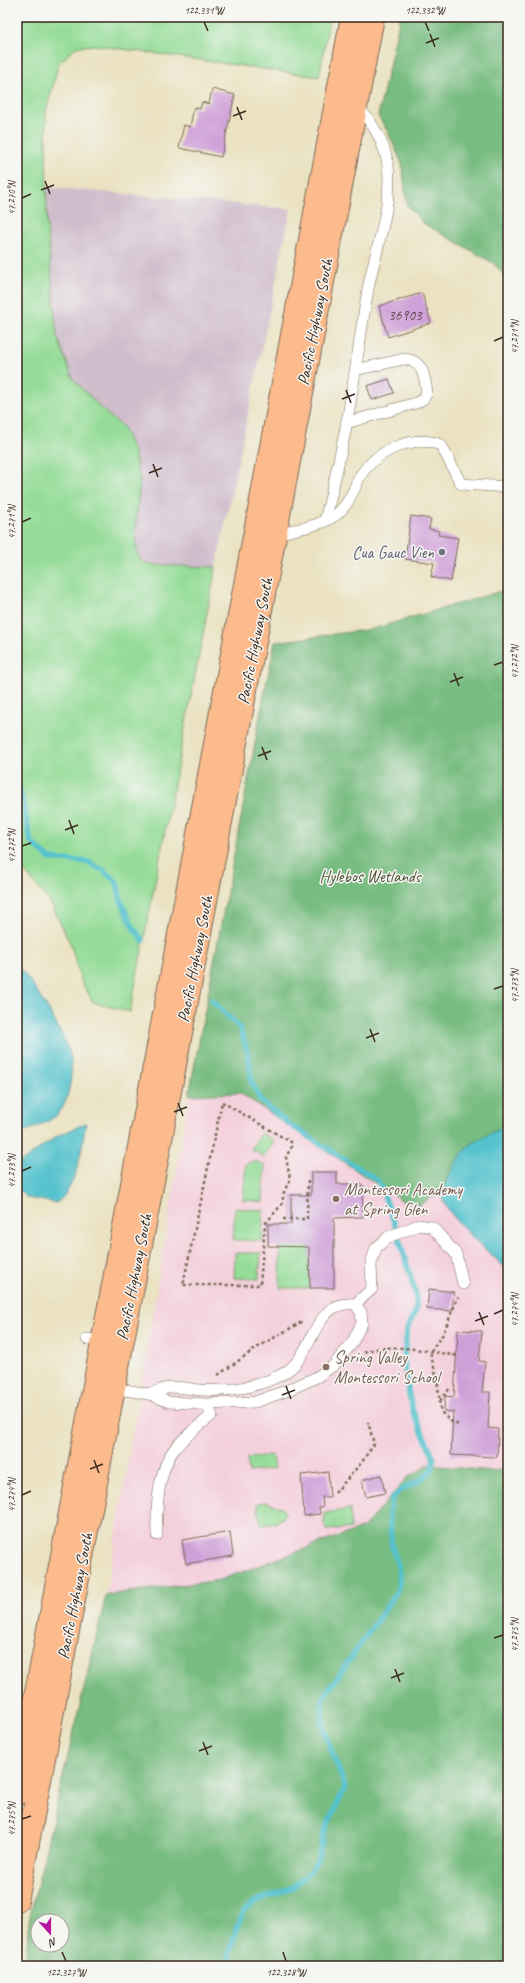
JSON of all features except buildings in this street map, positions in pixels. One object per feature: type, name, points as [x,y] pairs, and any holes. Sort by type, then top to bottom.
[{"type":"main road","name":"Pacific Highway South","points":[[17,1794],[95,1340],[352,17]]},
{"type":"main road","name":"Pacific Highway South","points":[[17,1901],[373,17]]},
{"type":"lane","points":[[325,521],[346,423],[368,288],[385,211],[388,167],[386,154],[375,128],[357,106]]},
{"type":"lane","points":[[346,423],[416,402],[423,399],[427,393],[426,379],[420,365],[411,360],[404,359],[355,370]]},
{"type":"lane","points":[[275,534],[325,521],[344,508],[362,474],[369,465],[389,450],[404,444],[421,440],[441,445],[461,484],[508,486]]},
{"type":"lane","points":[[149,1394],[171,1387],[202,1390],[248,1387],[272,1380],[293,1367],[304,1352],[323,1316],[332,1308],[344,1303],[355,1304],[372,1289],[371,1264],[376,1248],[388,1237],[420,1225],[432,1227],[456,1254],[463,1284]]},
{"type":"lane","points":[[114,1388],[149,1394],[169,1402],[206,1404],[255,1402],[286,1391],[317,1377],[334,1365],[352,1343],[362,1323],[361,1312],[355,1304]]},
{"type":"lane","points":[[157,1535],[156,1507],[162,1478],[173,1451],[212,1415],[206,1404]]},
{"type":"path","points":[[222,1102],[291,1142],[292,1146],[286,1157],[290,1180],[284,1192],[282,1204],[265,1224],[260,1286],[184,1285],[222,1102]]},
{"type":"path","points":[[283,1219],[307,1219],[308,1179]]},
{"type":"path","points":[[430,1352],[443,1334],[463,1284]]},
{"type":"path","points":[[202,1390],[213,1378],[258,1347],[305,1320]]},
{"type":"path","points":[[391,1347],[459,1356]]},
{"type":"path","points":[[430,1352],[437,1378],[441,1412],[454,1424],[458,1424]]},
{"type":"path","points":[[440,1401],[450,1388]]},
{"type":"path","points":[[335,1493],[362,1462],[374,1444],[368,1422]]},
{"type":"shaded area","points":[[47,187],[291,209],[216,567],[155,565],[142,562],[137,553],[135,533],[140,482],[123,427],[107,414],[73,379],[57,336],[47,226]]},
{"type":"shaded area","name":"Spring Valley Montessori School","points":[[240,1093],[402,1201],[420,1205],[431,1197],[442,1195],[449,1210],[477,1242],[508,1270],[508,1469],[492,1471],[428,1465],[407,1478],[364,1527],[220,1580],[106,1595],[189,1095]]},
{"type":"green space","points":[[17,17],[330,17],[319,77],[94,45],[76,47],[59,63],[46,111],[47,226],[57,336],[73,379],[107,414],[123,427],[134,452],[140,482],[135,533],[137,553],[142,562],[155,565],[216,567],[130,1012],[93,1002],[81,981],[71,945],[50,902],[17,862]]},
{"type":"green space","points":[[400,17],[508,17],[508,279],[493,263],[423,223],[407,205],[402,164],[389,134],[378,116]]},
{"type":"green space","name":"Hylebos Wetlands","points":[[508,589],[508,1124],[469,1146],[446,1180],[442,1195],[431,1197],[420,1205],[402,1201],[240,1093],[189,1095],[275,642],[373,629]]},
{"type":"green space","points":[[261,1133],[274,1141],[264,1157],[251,1149]]},
{"type":"green space","points":[[254,1161],[265,1165],[263,1202],[243,1200],[246,1164]]},
{"type":"green space","points":[[235,1208],[263,1210],[262,1241],[233,1240]]},
{"type":"green space","points":[[309,1243],[310,1288],[280,1288],[280,1246]]},
{"type":"green space","points":[[235,1253],[261,1253],[259,1279],[234,1278]]},
{"type":"green space","points":[[272,1455],[274,1469],[249,1472],[247,1458]]},
{"type":"green space","points":[[428,1465],[492,1471],[508,1469],[508,1966],[25,1966],[30,1916],[30,1953],[70,1953],[70,1913],[31,1913],[106,1595],[220,1580],[364,1527],[407,1478]]},
{"type":"green space","points":[[266,1502],[282,1508],[285,1513],[283,1518],[275,1523],[262,1525],[258,1512],[258,1503]]},
{"type":"green space","points":[[350,1509],[351,1528],[327,1530],[324,1523],[325,1513]]},
{"type":"water","points":[[17,17],[21,17],[17,76]]},
{"type":"water","points":[[17,966],[31,982],[48,1009],[63,1038],[71,1058],[71,1079],[65,1103],[58,1114],[44,1123],[17,1134]]},
{"type":"water","points":[[86,1123],[83,1143],[74,1178],[63,1197],[56,1203],[27,1198],[17,1188],[17,1165],[57,1136]]},
{"type":"water","points":[[508,1124],[508,1270],[459,1223],[444,1203],[442,1195],[445,1183],[466,1148]]},
{"type":"waterway","points":[[17,785],[20,790],[31,842],[50,859],[88,862],[103,870],[117,882],[121,901],[133,927],[143,940]]},
{"type":"waterway","points":[[212,1000],[240,1028],[248,1054],[252,1083],[261,1101],[287,1123],[376,1179],[380,1185],[393,1219],[416,1294],[416,1310],[407,1329],[404,1359],[408,1390],[413,1412],[434,1458],[432,1469],[419,1481],[401,1490],[392,1498],[389,1514],[392,1547],[398,1566],[400,1581],[396,1593],[323,1698],[322,1710],[325,1733],[345,1788],[324,1832],[319,1857],[311,1871],[293,1887],[254,1902],[244,1911],[236,1930],[226,1966]]},
{"type":"place","name":"Cua Gauc Vien","points":[[442,552]]},
{"type":"place","name":"Montessori Academy at Spring Glen","points":[[336,1199]]},
{"type":"place","name":"Spring Valley Montessori School","points":[[326,1367]]}]
